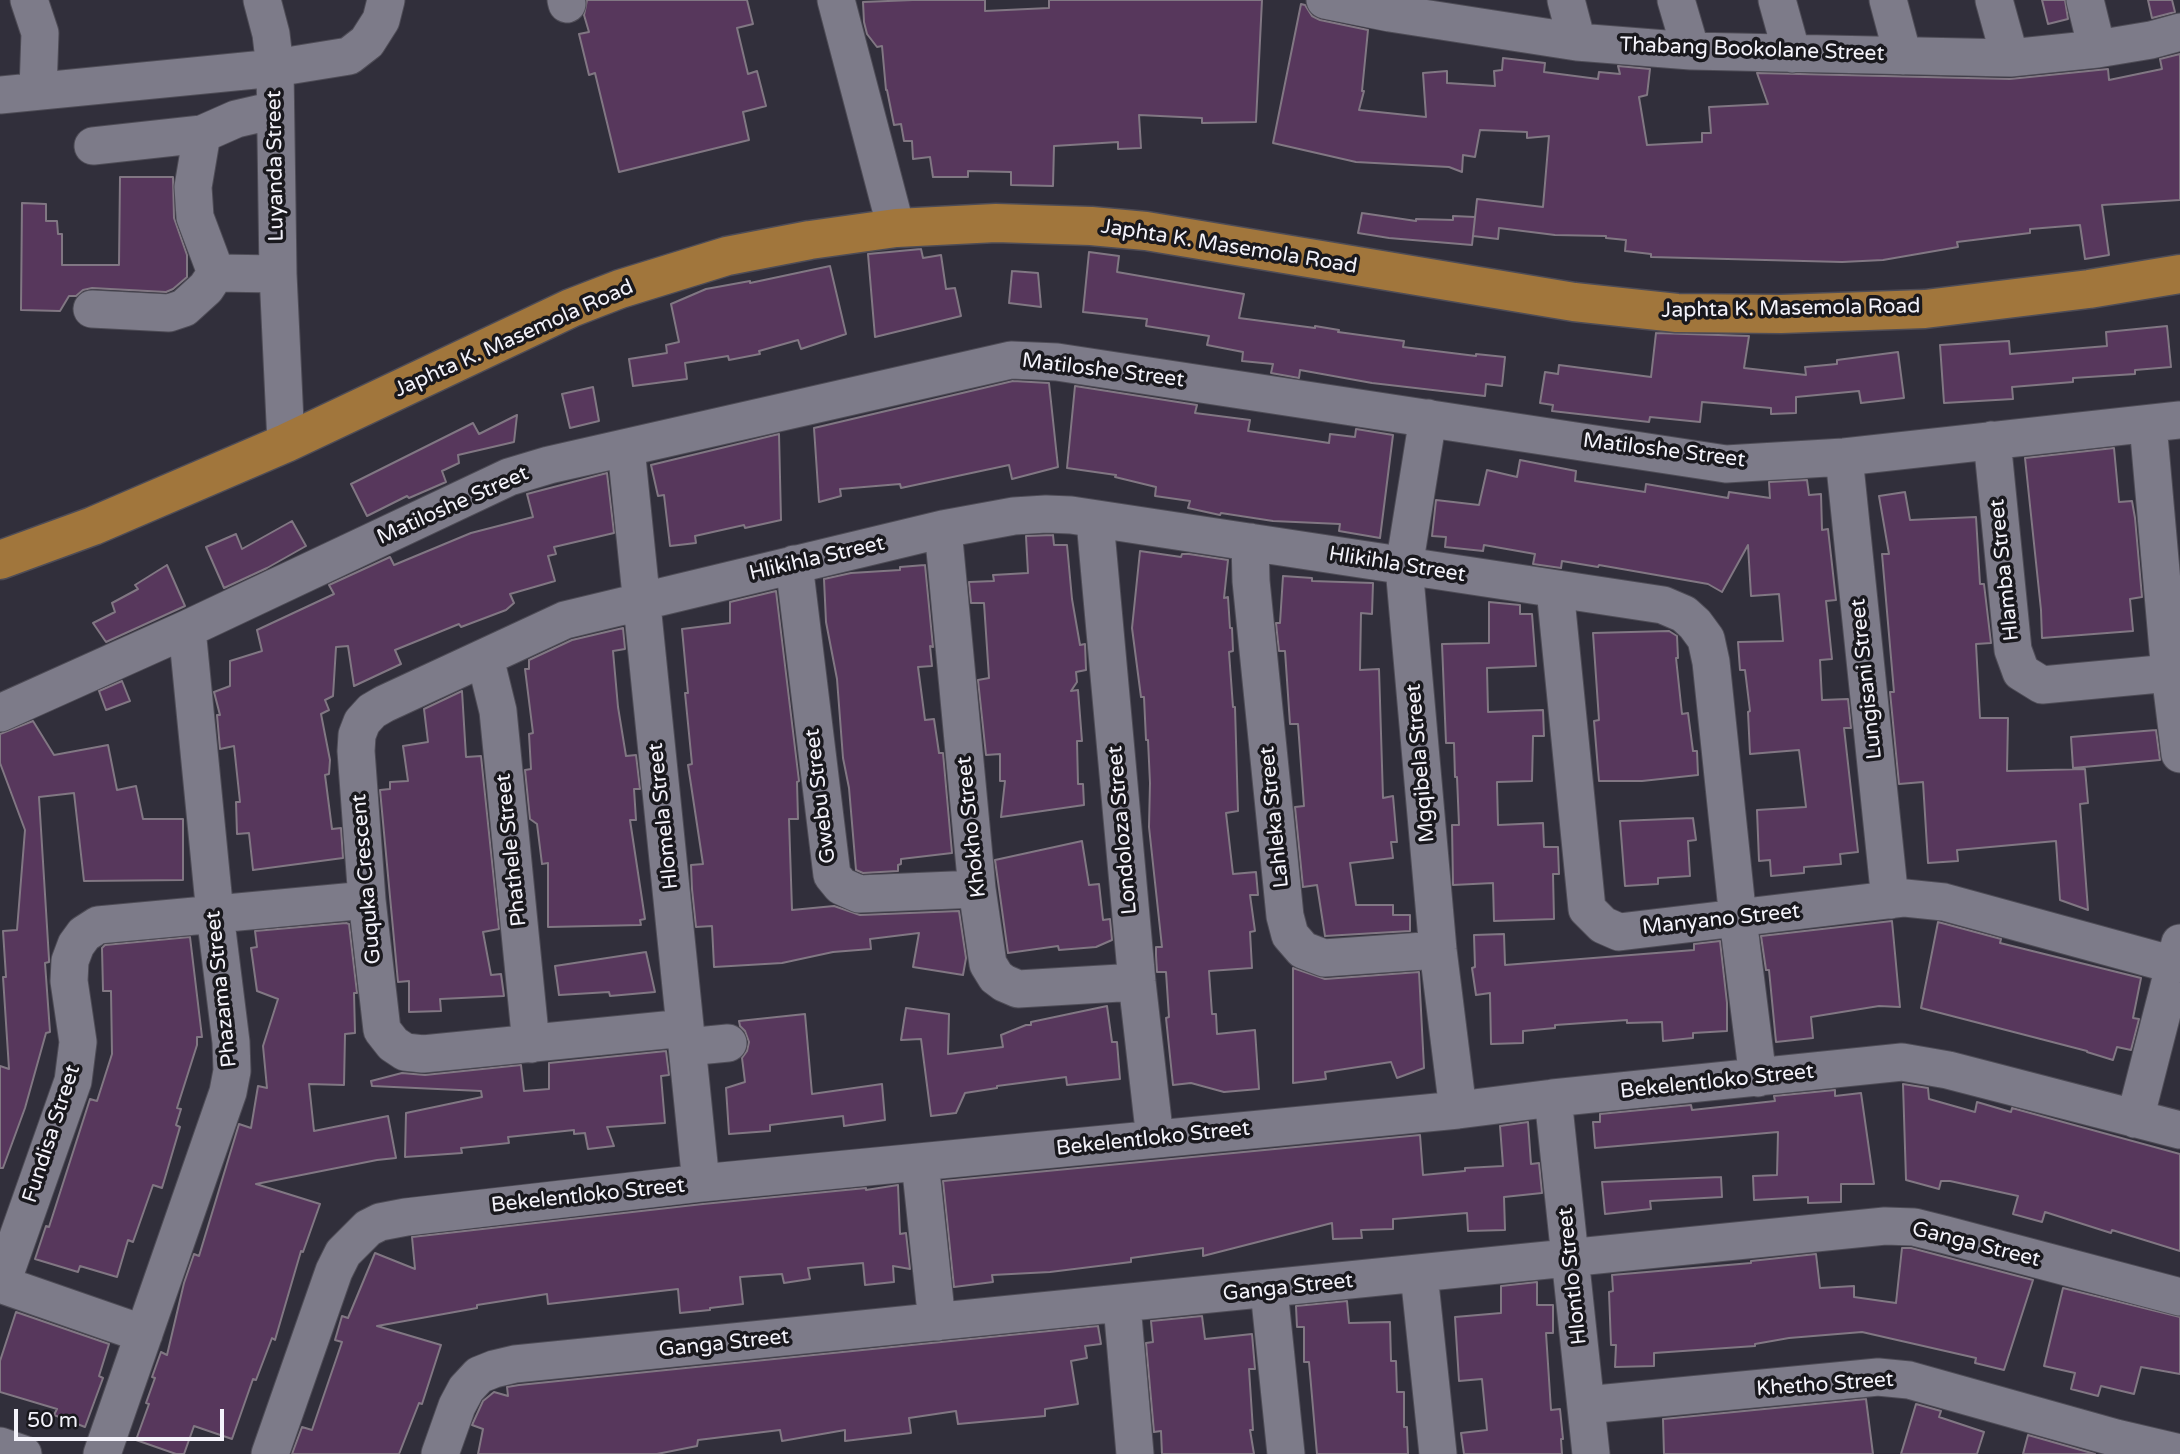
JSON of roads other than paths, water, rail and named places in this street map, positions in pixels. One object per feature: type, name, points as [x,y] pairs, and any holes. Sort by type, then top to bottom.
[{"type":"main road","name":"Japhta K. Masemola Road","points":[[0,560],[93,526],[286,443],[571,308],[620,289],[727,256],[810,240],[895,228],[996,223],[1146,231],[1574,302],[1677,313],[1793,314],[1925,309],[2089,289],[2180,274]]},
{"type":"street","points":[[17,93],[40,33],[29,0]]},
{"type":"street","points":[[262,0],[271,34],[275,68],[349,56],[367,42],[381,20],[386,0]]},
{"type":"street","points":[[836,0],[895,228]]},
{"type":"street","name":"Thabang Bookolane Street","points":[[1325,0],[1468,13],[1577,43],[1691,51],[2010,58],[2097,49],[2180,32]]},
{"type":"street","points":[[1566,0],[1577,43]]},
{"type":"street","points":[[1676,0],[1691,51]]},
{"type":"street","points":[[1777,0],[1792,54]]},
{"type":"street","points":[[1888,0],[1903,56]]},
{"type":"street","points":[[1994,0],[2010,58]]},
{"type":"street","points":[[2085,0],[2097,49]]},
{"type":"street","name":"Luyanda Street","points":[[17,93],[275,68],[278,274],[286,443]]},
{"type":"street","points":[[93,146],[202,134],[236,119],[275,110]]},
{"type":"street","points":[[202,134],[193,187],[195,218],[216,273]]},
{"type":"street","points":[[216,273],[278,274]]},
{"type":"street","points":[[92,309],[169,313],[184,309],[206,288],[216,273]]},
{"type":"street","name":"Matiloshe Street","points":[[0,713],[187,629],[509,477],[549,465],[1012,360],[1030,359],[1726,464],[1844,457],[2164,422]]},
{"type":"street","name":"Mgqibela Street","points":[[1429,418],[1404,567],[1438,950],[1458,1110]]},
{"type":"street","points":[[2164,422],[2170,673],[2180,754]]},
{"type":"street","name":"Hlamba Street","points":[[1992,440],[2013,650],[2021,672],[2042,685],[2170,673]]},
{"type":"street","name":"Hlomela Street","points":[[626,448],[701,1183]]},
{"type":"street","name":"Lungisani Street","points":[[1844,457],[1890,900]]},
{"type":"street","name":"Hlikihla Street","points":[[642,602],[943,529],[1014,516],[1046,514],[1072,515],[1095,521],[1663,605],[1684,614],[1695,624],[1706,639],[1712,662],[1738,919],[1759,1078]]},
{"type":"street","name":"Londoloza Street","points":[[1095,521],[1137,982],[1155,1139]]},
{"type":"street","name":"Khokho Street","points":[[943,529],[977,889],[988,964],[1004,984],[1018,989],[1137,982]]},
{"type":"street","name":"Lahleka Street","points":[[1250,542],[1251,581],[1282,888],[1290,935],[1303,950],[1324,958],[1438,950]]},
{"type":"street","name":"Gwebu Street","points":[[794,564],[832,875],[841,886],[859,894],[977,889]]},
{"type":"street","name":"Manyano Street","points":[[1555,589],[1587,909],[1603,925],[1619,932],[1905,898],[1944,902],[2177,954]]},
{"type":"street","name":"Guquka Crescent","points":[[642,602],[565,620],[384,704],[372,711],[362,722],[357,735],[356,751],[367,900],[382,1030],[393,1044],[405,1052],[423,1054],[531,1044],[686,1037],[728,1043]]},
{"type":"street","name":"Phazama Street","points":[[102,1454],[224,1102],[232,1071],[187,629]]},
{"type":"street","name":"Phathele Street","points":[[485,657],[498,711],[531,1044]]},
{"type":"street","name":"Fundisa Street","points":[[1,1285],[73,1081],[78,1042],[69,981],[76,945],[84,934],[99,925],[367,900]]},
{"type":"street","points":[[2135,1119],[2177,954]]},
{"type":"street","name":"Bekelentloko Street","points":[[270,1454],[334,1271],[344,1253],[368,1228],[380,1222],[406,1217],[701,1183],[1458,1110],[1902,1062],[1948,1070],[2180,1130]]},
{"type":"street","name":"Hlontlo Street","points":[[1553,1098],[1591,1454]]},
{"type":"street","points":[[920,1162],[937,1322]]},
{"type":"street","name":"Ganga Street","points":[[440,1454],[466,1388],[479,1375],[494,1368],[515,1364],[1122,1305],[1571,1256],[1885,1226],[1914,1227],[2180,1297]]},
{"type":"street","points":[[1419,1274],[1438,1454]]},
{"type":"street","points":[[1,1285],[144,1334]]},
{"type":"street","points":[[1269,1290],[1286,1454]]},
{"type":"street","points":[[1122,1305],[1129,1453]]},
{"type":"street","name":"Khetho Street","points":[[1586,1405],[1878,1377],[1909,1380],[2116,1438],[2180,1453]]},
{"type":"street","points":[[0,1446],[23,1454]]}]
